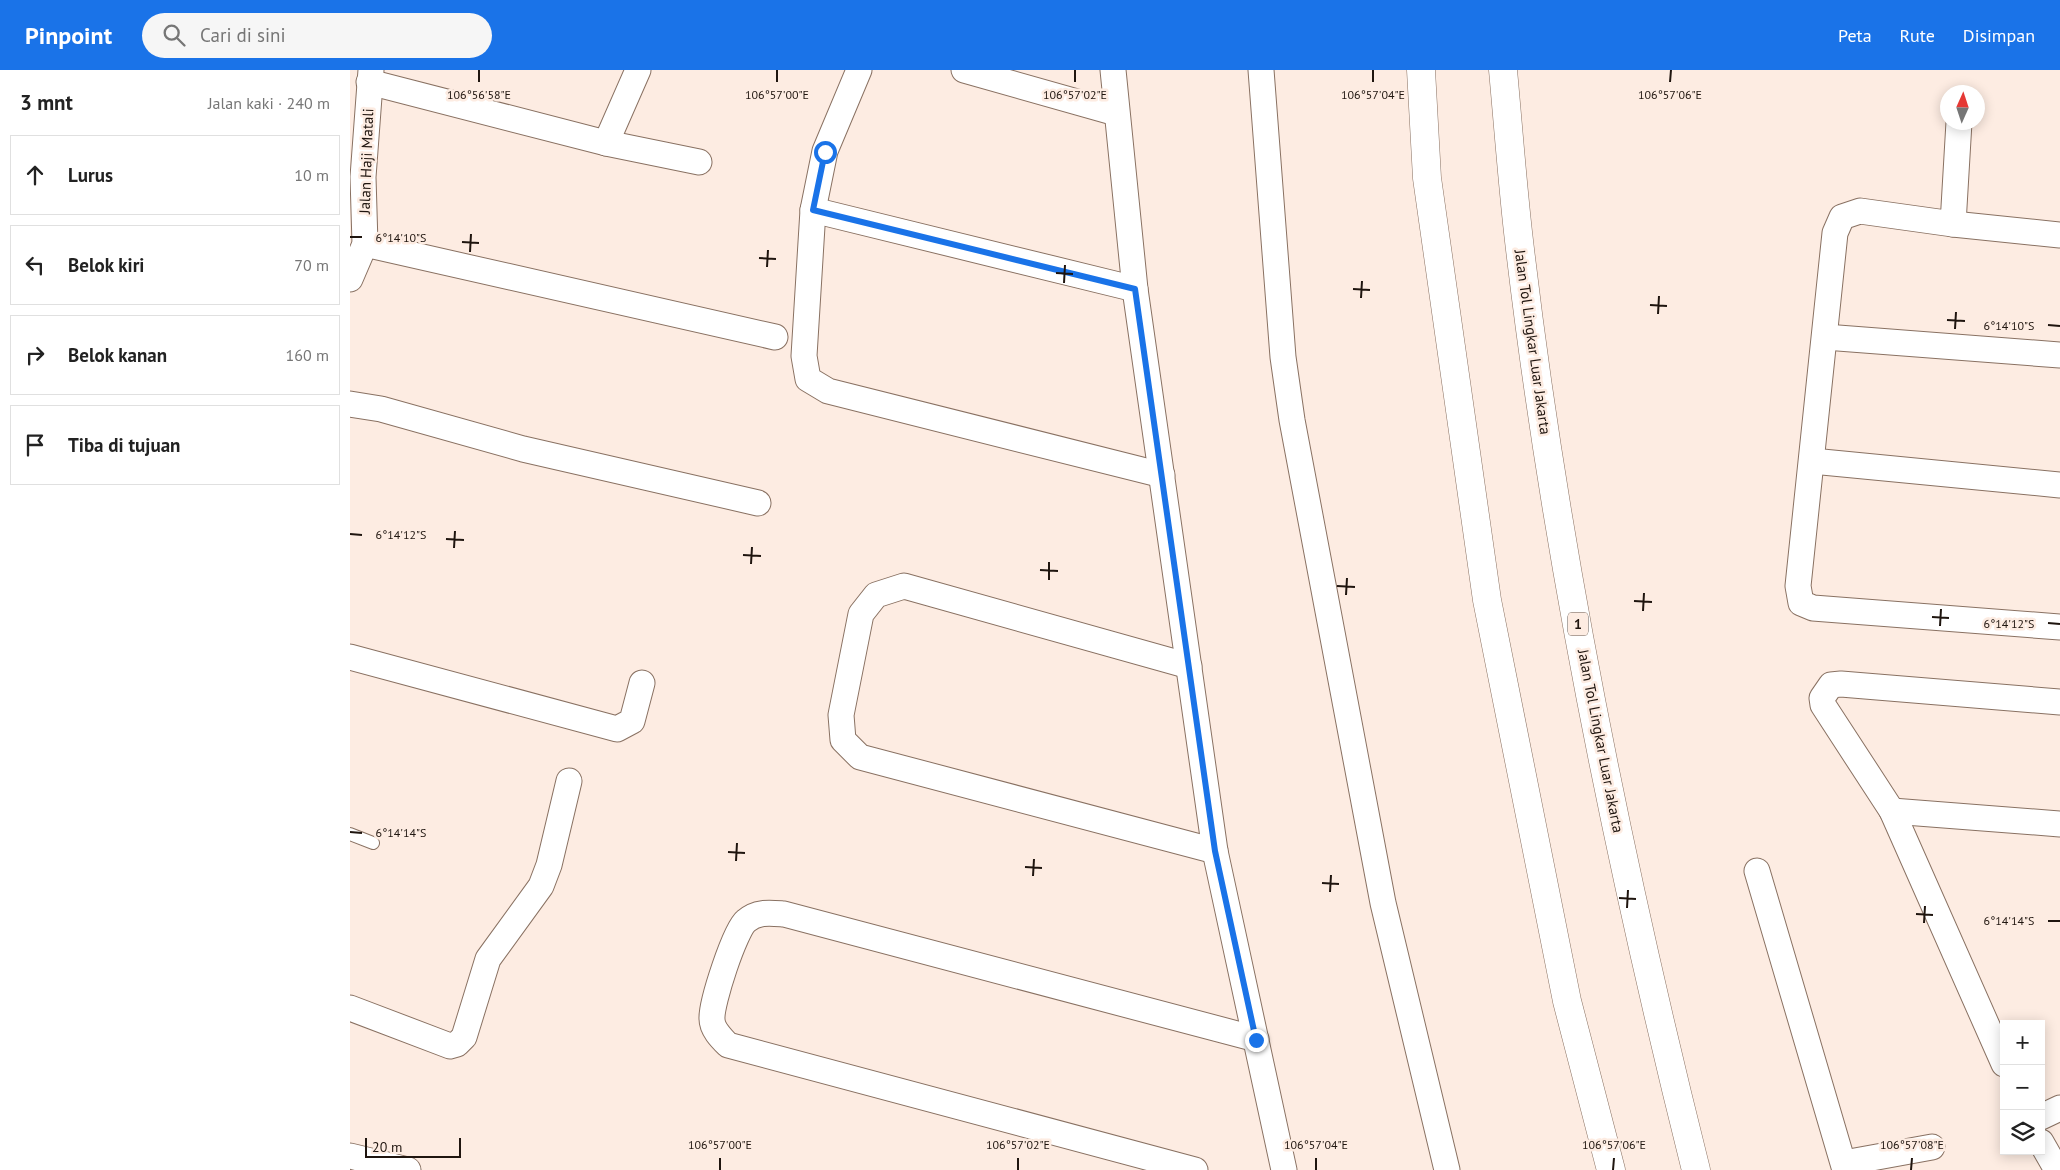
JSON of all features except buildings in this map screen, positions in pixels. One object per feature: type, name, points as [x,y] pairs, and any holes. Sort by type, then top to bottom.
[{"type":"highway","points":[[1421,70],[1427,178],[1487,600],[1567,1000],[1611,1170]]},
{"type":"highway","name":"Jalan Tol Lingkar Luar Jakarta","points":[[1503,70],[1518,232],[1550,464],[1590,693],[1666,1052],[1696,1170]]},
{"type":"street","points":[[606,143],[638,70]]},
{"type":"street","points":[[859,70],[825,152],[813,210],[804,356],[808,379],[828,391],[1162,475]]},
{"type":"street","points":[[964,70],[1116,113]]},
{"type":"street","points":[[1113,70],[1135,289],[1215,851],[1284,1170]]},
{"type":"street","points":[[1261,70],[1283,357],[1292,420],[1383,903],[1447,1170]]},
{"type":"street","points":[[370,76],[606,143],[699,162]]},
{"type":"street","name":"Jalan Haji Matali","points":[[350,279],[365,244],[357,212],[363,177],[370,76]]},
{"type":"street","points":[[1953,224],[1959,130]]},
{"type":"street","points":[[813,210],[1135,289]]},
{"type":"street","points":[[2060,235],[1953,224],[1860,210],[1842,217],[1835,233],[1798,586],[1801,603],[1813,608],[2060,627]]},
{"type":"street","points":[[365,244],[775,338]]},
{"type":"street","points":[[1824,337],[2060,355]]},
{"type":"street","points":[[350,404],[381,409],[523,449],[758,503]]},
{"type":"street","points":[[1812,462],[2060,485]]},
{"type":"street","points":[[1189,666],[904,586],[876,595],[861,614],[841,716],[843,740],[860,757],[1215,851]]},
{"type":"street","points":[[350,658],[617,729],[632,721],[642,683]]},
{"type":"street","points":[[2000,1055],[1892,811],[1823,705],[1822,698],[1831,685],[1841,684],[2060,702]]},
{"type":"street","points":[[350,1008],[450,1046],[457,1044],[464,1037],[488,959],[541,886],[549,865],[569,781]]},
{"type":"street","points":[[1892,811],[2060,824]]},
{"type":"street","points":[[1757,871],[1845,1166],[1932,1147]]},
{"type":"street","points":[[1195,1170],[728,1045],[718,1034],[712,1021],[713,1006],[736,936],[746,920],[762,913],[784,914],[1256,1040]]},
{"type":"street","points":[[2045,1115],[2060,1108]]},
{"type":"street","points":[[2045,1149],[2057,1170]]},
{"type":"street","points":[[350,1156],[408,1170]]},
{"type":"lane","points":[[350,834],[373,843]]},
{"type":"route","points":[[825,152],[813,210],[1135,289],[1215,851],[1256,1040]]}]
